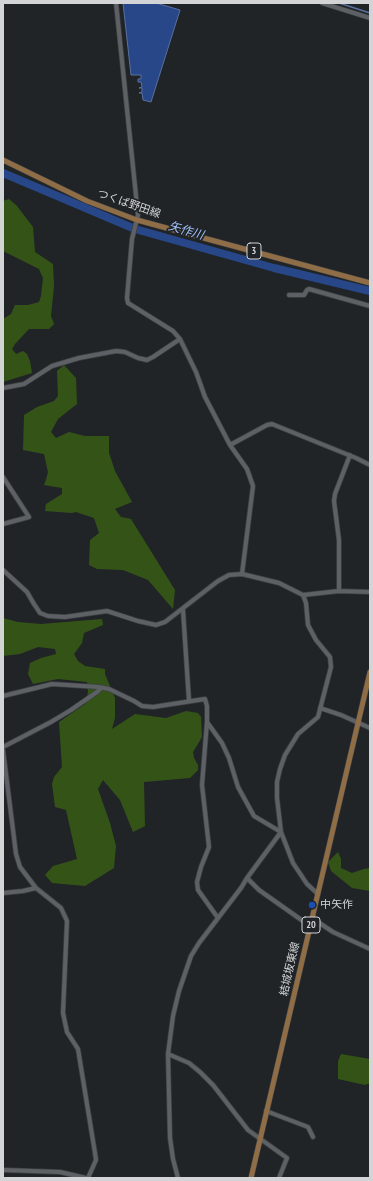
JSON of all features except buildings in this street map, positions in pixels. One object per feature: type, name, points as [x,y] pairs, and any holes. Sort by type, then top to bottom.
[{"type":"main road","name":"つくば野田線","points":[[3,160],[137,222],[370,283]]},
{"type":"main road","name":"結城坂東線","points":[[251,1178],[370,672]]},
{"type":"street","points":[[116,3],[138,205],[137,222],[133,234],[127,298],[128,303],[173,331],[180,339],[196,372],[205,397],[230,445],[247,469],[253,486],[242,574]]},
{"type":"street","points":[[322,3],[370,18]]},
{"type":"street","points":[[289,296],[304,295],[305,291],[309,289],[370,306]]},
{"type":"street","points":[[3,388],[24,384],[52,366],[79,358],[116,351],[125,352],[147,360],[180,339]]},
{"type":"street","points":[[230,445],[267,425],[272,424],[350,455],[370,466]]},
{"type":"street","points":[[339,591],[339,540],[334,501],[335,494],[350,455]]},
{"type":"street","points":[[3,477],[29,517],[3,524]]},
{"type":"street","points":[[3,570],[27,592],[40,613],[48,616],[65,617],[107,611],[156,625],[165,622],[183,610],[223,577],[229,575],[242,574],[279,583],[303,595],[339,591],[370,592]]},
{"type":"street","points":[[303,595],[306,603],[308,625],[311,632],[330,656],[331,667],[318,717],[298,734],[284,755],[277,782],[277,798],[281,832],[292,863],[307,884],[318,894]]},
{"type":"street","points":[[183,610],[189,701]]},
{"type":"street","points":[[3,696],[52,684],[109,689],[142,706],[153,707],[205,698],[207,706],[207,722],[202,785],[209,847],[197,882],[198,890],[218,918]]},
{"type":"street","points":[[3,747],[71,710],[101,688]]},
{"type":"street","points":[[320,708],[341,715],[370,728]]},
{"type":"street","points":[[207,722],[222,743],[229,758],[238,787],[254,816],[281,832]]},
{"type":"street","points":[[3,750],[16,854],[20,867],[36,888],[61,908],[67,921],[63,1013],[67,1032],[78,1048],[96,1160],[87,1178],[60,1172],[3,1170]]},
{"type":"street","points":[[178,1178],[170,1138],[168,1054],[176,1002],[186,971],[199,943],[242,888],[247,878],[281,832]]},
{"type":"street","points":[[247,878],[259,890],[310,926]]},
{"type":"street","points":[[3,893],[36,888]]},
{"type":"street","points":[[312,918],[333,932],[370,949]]},
{"type":"street","points":[[168,1054],[189,1063],[200,1072],[248,1130],[287,1158],[278,1178]]},
{"type":"street","points":[[266,1111],[308,1126],[313,1136]]},
{"type":"green space","points":[[9,199],[17,206],[33,227],[35,252],[53,264],[54,286],[51,316],[54,324],[49,329],[29,329],[15,344],[12,349],[16,354],[23,351],[27,354],[32,373],[3,382],[3,319],[11,314],[15,305],[28,305],[39,302],[43,278],[39,269],[3,251],[3,201]]},
{"type":"green space","points":[[64,365],[76,378],[77,404],[58,419],[51,432],[56,438],[69,432],[85,436],[109,436],[109,453],[115,471],[132,502],[115,509],[121,517],[131,519],[175,590],[173,609],[148,580],[123,570],[97,569],[89,565],[90,540],[99,533],[94,518],[76,512],[45,511],[46,504],[62,494],[62,488],[44,485],[48,472],[44,454],[23,450],[24,415],[37,407],[54,401],[58,396],[57,371]]},
{"type":"green space","points":[[3,618],[18,622],[41,624],[102,619],[103,625],[84,633],[82,643],[74,654],[78,661],[85,666],[105,669],[105,674],[115,698],[115,718],[112,729],[135,714],[166,718],[186,711],[198,713],[201,717],[202,737],[193,752],[194,758],[198,765],[198,770],[190,778],[144,782],[145,826],[133,832],[120,800],[103,780],[98,789],[110,823],[116,846],[114,868],[85,886],[52,883],[45,875],[53,866],[77,859],[66,810],[55,807],[52,784],[54,777],[62,767],[59,722],[85,704],[88,692],[87,682],[58,679],[33,684],[28,674],[30,663],[56,654],[55,649],[38,647],[20,654],[3,656]]},
{"type":"green space","points":[[338,852],[341,859],[341,868],[352,873],[370,868],[370,891],[352,888],[331,871],[328,862]]},
{"type":"green space","points":[[341,1054],[370,1059],[370,1083],[365,1085],[338,1079],[338,1061]]},
{"type":"water","points":[[123,3],[156,3],[180,10],[151,102],[143,100],[142,93],[139,93],[142,92],[142,88],[139,88],[142,87],[141,82],[138,82],[138,79],[141,79],[141,75],[131,75]]},
{"type":"waterway","points":[[339,3],[370,13]]},
{"type":"waterway","name":"矢作川","points":[[3,173],[135,229],[274,268],[370,291]]},
{"type":"place","name":"中矢作","points":[[312,905]]}]
